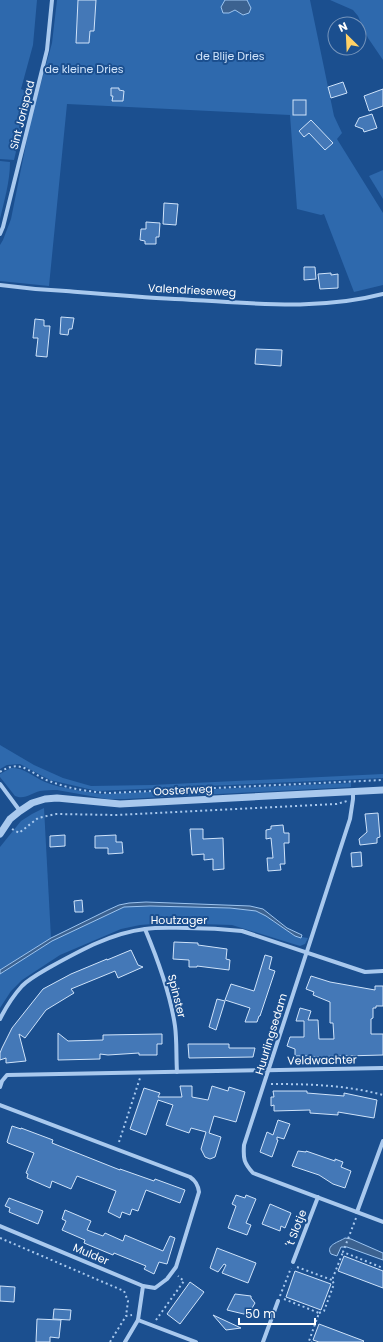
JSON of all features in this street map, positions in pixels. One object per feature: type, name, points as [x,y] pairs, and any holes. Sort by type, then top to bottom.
[{"type":"street","name":"Sint Jorispad","points":[[0,234],[47,50],[52,0]]},
{"type":"street","name":"Valendrieseweg","points":[[0,285],[30,289],[111,295],[314,305],[349,302],[383,294]]},
{"type":"street","points":[[0,784],[20,811]]},
{"type":"street","name":"Oosterweg","points":[[0,834],[10,819],[20,811],[32,803],[45,799],[57,798],[120,804],[353,796],[383,790]]},
{"type":"street","name":"Huurlingsedam","points":[[353,796],[350,819],[305,953],[244,1145],[243,1156],[246,1166],[253,1173],[383,1222]]},
{"type":"street","name":"Houtzager","points":[[0,1019],[6,1006],[22,986],[41,972],[71,955],[128,931],[145,928],[226,929],[242,931],[366,972],[383,971]]},
{"type":"street","name":"Spinster","points":[[145,928],[166,985],[173,1019],[177,1072]]},
{"type":"street","name":"Veldwachter","points":[[0,1087],[2,1081],[7,1075],[383,1068]]},
{"type":"street","points":[[0,1105],[190,1177],[198,1186],[199,1192],[176,1267],[167,1279],[155,1288],[143,1286],[138,1320],[125,1342]]},
{"type":"street","points":[[357,1212],[383,1142]]},
{"type":"street","name":"'t Slotje","points":[[293,1262],[318,1197]]},
{"type":"street","name":"Mulder","points":[[0,1226],[143,1286]]},
{"type":"street","points":[[263,1342],[279,1299]]},
{"type":"street","points":[[138,1320],[196,1342]]},
{"type":"path","name":"Oosterweg","points":[[0,772],[13,766],[22,767],[52,783],[92,792],[110,793],[383,780]]},
{"type":"path","name":"Oosterweg","points":[[6,825],[19,833],[38,818],[52,815],[117,815],[337,804],[353,796]]},
{"type":"path","points":[[116,1149],[142,1072]]},
{"type":"path","points":[[264,1084],[342,1087],[383,1095]]},
{"type":"path","points":[[311,1342],[309,1341],[319,1314],[324,1311],[334,1284],[332,1280],[350,1236],[357,1212]]},
{"type":"path","points":[[0,1238],[124,1292],[128,1301],[126,1316],[110,1342]]},
{"type":"path","points":[[344,1251],[383,1268]]},
{"type":"path","points":[[319,1314],[279,1299],[292,1265],[332,1280]]},
{"type":"path","points":[[152,1326],[184,1281],[173,1272]]},
{"type":"path","points":[[126,1316],[139,1314]]},
{"type":"green space","points":[[0,0],[37,0],[33,45],[21,89],[30,93],[14,160],[0,159]]},
{"type":"green space","points":[[57,0],[310,0],[334,116],[342,133],[337,139],[383,213],[383,285],[354,292],[324,214],[321,215],[297,209],[290,115],[67,104],[49,286],[0,281],[0,245],[11,219],[31,119],[52,43]]},
{"type":"green space","points":[[330,0],[383,0],[383,60],[367,36],[367,16],[358,16],[353,10]]},
{"type":"green space","points":[[0,161],[10,162],[10,169],[0,219]]},
{"type":"green space","points":[[383,170],[383,199],[369,176]]},
{"type":"green space","points":[[0,745],[34,765],[63,778],[91,786],[152,785],[383,774],[383,778],[97,791],[50,780],[20,764],[7,765],[0,769]]},
{"type":"green space","points":[[11,768],[20,769],[45,782],[73,790],[101,794],[351,783],[351,787],[125,799],[107,799],[51,790],[40,791],[25,797],[19,797],[15,796],[0,777],[0,774]]},
{"type":"green space","points":[[44,808],[51,938],[0,970],[0,847],[21,821]]},
{"type":"green space","points":[[131,906],[230,908],[256,911],[295,936],[308,938],[305,944],[300,946],[232,925],[166,923],[140,925],[121,929],[60,955],[22,980],[11,991],[0,1008],[0,974],[52,941],[117,910]]},
{"type":"shaded area","points":[[225,0],[247,0],[251,8],[249,13],[243,15],[235,10],[229,13],[223,13],[221,7]]},
{"type":"shaded area","points":[[146,902],[250,906],[263,909],[287,928],[302,935],[301,938],[295,936],[256,911],[230,908],[150,906],[124,907],[52,941],[0,974],[0,970],[51,938],[119,905]]},
{"type":"shaded area","points":[[345,1238],[351,1239],[383,1253],[383,1260],[347,1247],[341,1247],[337,1256],[331,1254],[331,1246]]},
{"type":"building","points":[[78,0],[96,0],[94,31],[90,31],[89,43],[76,43]]},
{"type":"building","points":[[343,82],[347,93],[331,98],[328,87]]},
{"type":"building","points":[[111,88],[119,88],[119,90],[124,91],[123,101],[112,101],[113,96],[111,96]]},
{"type":"building","points":[[383,89],[383,106],[369,111],[364,96]]},
{"type":"building","points":[[293,100],[306,100],[306,115],[293,115]]},
{"type":"building","points":[[372,114],[377,128],[364,132],[363,129],[355,126],[359,118]]},
{"type":"building","points":[[311,120],[333,143],[325,150],[309,133],[304,137],[299,131]]},
{"type":"building","points":[[164,203],[178,204],[176,225],[163,224]]},
{"type":"building","points":[[146,222],[160,223],[159,237],[156,237],[156,244],[145,244],[145,241],[140,240],[141,229],[146,229]]},
{"type":"building","points":[[304,267],[315,267],[316,279],[304,280]]},
{"type":"building","points":[[331,273],[331,275],[338,274],[338,288],[320,289],[318,274]]},
{"type":"building","points":[[61,317],[74,318],[72,329],[69,329],[68,335],[60,334]]},
{"type":"building","points":[[35,319],[44,320],[44,326],[50,326],[47,357],[36,356],[38,338],[33,338]]},
{"type":"building","points":[[256,349],[282,350],[281,366],[255,364]]},
{"type":"building","points":[[378,813],[380,837],[377,838],[377,843],[360,845],[359,839],[367,832],[365,814]]},
{"type":"building","points":[[283,825],[284,833],[289,833],[289,843],[284,843],[285,864],[280,864],[281,870],[268,871],[267,858],[273,858],[271,838],[266,839],[266,830],[271,829],[271,826]]},
{"type":"building","points":[[190,829],[203,829],[203,839],[223,838],[224,869],[213,870],[213,859],[204,860],[204,854],[192,855]]},
{"type":"building","points":[[65,835],[65,846],[50,847],[50,836]]},
{"type":"building","points":[[116,835],[116,842],[122,842],[123,853],[108,854],[108,848],[95,848],[95,836]]},
{"type":"building","points":[[361,852],[362,866],[352,867],[351,853]]},
{"type":"building","points":[[82,900],[83,912],[75,912],[74,901]]},
{"type":"building","points":[[174,942],[198,943],[198,945],[227,949],[226,959],[230,960],[229,970],[197,966],[189,967],[189,960],[173,959]]},
{"type":"building","points":[[131,950],[138,965],[143,967],[118,978],[115,971],[71,989],[74,993],[46,1010],[25,1038],[19,1034],[26,1061],[6,1063],[6,1058],[0,1060],[0,1053],[12,1028],[43,989],[71,974]]},
{"type":"building","points":[[265,955],[272,957],[269,969],[275,971],[257,1022],[245,1022],[250,1008],[225,1000],[231,984],[254,991]]},
{"type":"building","points":[[311,976],[330,982],[375,990],[375,986],[383,986],[383,1006],[376,1006],[376,1008],[373,1008],[371,1034],[383,1034],[383,1055],[295,1056],[295,1049],[287,1046],[290,1037],[304,1037],[304,1021],[296,1021],[300,1008],[311,1011],[308,1020],[318,1020],[319,1039],[334,1039],[333,1023],[330,1023],[330,1002],[313,995],[314,992],[306,989]]},
{"type":"building","points":[[217,999],[225,1001],[216,1030],[209,1027]]},
{"type":"building","points":[[58,1033],[68,1041],[103,1040],[103,1035],[162,1034],[162,1044],[157,1044],[157,1055],[139,1055],[139,1053],[108,1055],[100,1054],[100,1059],[58,1060]]},
{"type":"building","points":[[188,1044],[229,1044],[229,1048],[255,1048],[253,1057],[189,1058]]},
{"type":"building","points":[[180,1086],[192,1086],[192,1097],[208,1100],[212,1086],[228,1091],[229,1087],[245,1092],[236,1122],[214,1116],[209,1133],[221,1137],[215,1157],[210,1159],[205,1157],[201,1149],[206,1132],[191,1128],[189,1133],[166,1125],[173,1105],[158,1100],[146,1135],[130,1129],[144,1088],[160,1093],[158,1097],[182,1097]]},
{"type":"building","points":[[273,1091],[307,1091],[307,1093],[344,1096],[344,1093],[377,1100],[374,1118],[338,1112],[338,1115],[310,1113],[310,1110],[274,1111],[274,1105],[271,1106],[271,1097],[274,1097]]},
{"type":"building","points":[[278,1120],[290,1124],[284,1139],[277,1137],[278,1140],[272,1157],[260,1152],[267,1132],[273,1135]]},
{"type":"building","points":[[12,1126],[53,1140],[52,1143],[120,1170],[154,1181],[155,1179],[185,1190],[180,1203],[146,1190],[138,1211],[132,1209],[130,1215],[122,1212],[120,1218],[108,1212],[116,1191],[77,1176],[71,1189],[52,1181],[50,1188],[27,1178],[28,1174],[26,1173],[34,1153],[7,1142]]},
{"type":"building","points":[[298,1151],[306,1151],[335,1161],[335,1159],[343,1162],[341,1167],[351,1171],[345,1188],[333,1184],[319,1175],[292,1166]]},
{"type":"building","points":[[236,1195],[245,1198],[246,1195],[256,1199],[246,1223],[251,1225],[247,1235],[228,1228],[236,1206],[232,1204]]},
{"type":"building","points":[[9,1198],[43,1211],[38,1224],[9,1212],[10,1208],[5,1206]]},
{"type":"building","points":[[270,1204],[291,1213],[285,1228],[281,1226],[280,1231],[262,1224]]},
{"type":"building","points":[[65,1210],[91,1221],[87,1230],[103,1236],[105,1233],[123,1241],[125,1235],[163,1251],[170,1236],[175,1238],[167,1264],[159,1262],[154,1274],[144,1269],[146,1266],[84,1243],[85,1240],[62,1230],[66,1221],[62,1219]]},
{"type":"building","points":[[217,1248],[256,1263],[248,1283],[222,1273],[226,1265],[224,1264],[218,1272],[210,1268]]},
{"type":"building","points":[[344,1256],[383,1271],[383,1288],[338,1271]]},
{"type":"building","points":[[295,1271],[331,1284],[321,1310],[286,1297]]},
{"type":"building","points":[[190,1282],[204,1292],[180,1324],[167,1314]]},
{"type":"building","points":[[0,1286],[15,1287],[14,1302],[0,1301]]},
{"type":"building","points":[[235,1294],[251,1296],[255,1303],[248,1315],[227,1310]]},
{"type":"building","points":[[54,1309],[71,1310],[70,1320],[53,1319]]},
{"type":"building","points":[[213,1315],[241,1328],[226,1330]]},
{"type":"building","points":[[37,1319],[61,1320],[59,1338],[50,1337],[50,1342],[36,1342]]},
{"type":"building","points":[[319,1324],[364,1341],[319,1342],[313,1340]]},
{"type":"park label","name":"de Blije Dries","points":[[230,56]]},
{"type":"park label","name":"de kleine Dries","points":[[84,69]]}]
